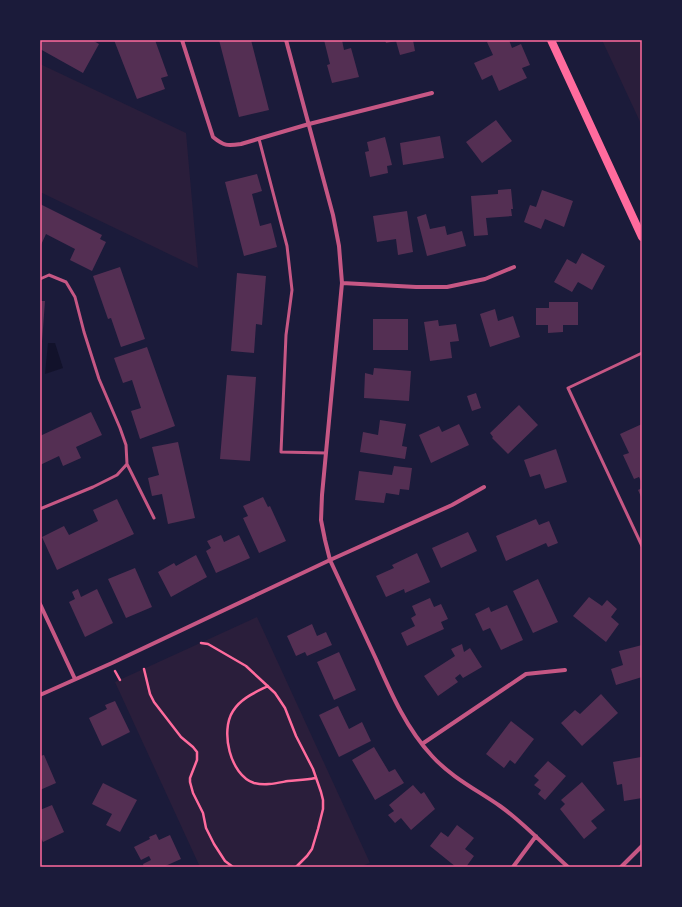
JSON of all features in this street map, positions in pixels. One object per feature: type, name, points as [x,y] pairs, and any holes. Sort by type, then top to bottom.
[{"type":"main road","points":[[551,40],[642,237]]},
{"type":"street","points":[[182,40],[213,137],[220,143],[230,146],[309,124],[432,94]]},
{"type":"street","points":[[286,40],[333,215],[339,246],[342,283],[322,495],[321,520],[330,560],[392,695],[410,727],[422,744],[444,768],[501,807],[536,836],[568,867]]},
{"type":"street","points":[[342,283],[447,287],[485,279],[514,267]]},
{"type":"street","points":[[40,695],[452,505],[484,487]]},
{"type":"street","points":[[40,604],[76,679]]},
{"type":"street","points":[[422,744],[526,674],[565,670]]},
{"type":"street","points":[[513,867],[536,836]]},
{"type":"street","points":[[621,867],[642,846]]},
{"type":"lane","points":[[259,139],[287,246],[292,290],[286,335],[281,452],[326,453]]},
{"type":"lane","points":[[40,279],[49,275],[66,282],[75,297],[84,332],[99,378],[126,445],[127,464],[154,518]]},
{"type":"lane","points":[[642,353],[568,388],[642,546]]},
{"type":"lane","points":[[40,509],[93,487],[117,475],[127,464]]},
{"type":"path","points":[[201,642],[208,644],[246,666],[275,693],[285,708],[296,736],[313,769],[323,800],[322,808],[312,849],[296,867]]},
{"type":"path","points":[[144,669],[150,694],[154,702],[181,737],[197,752],[197,760],[190,778],[193,793],[203,813],[206,828],[214,844],[225,861],[233,867]]},
{"type":"path","points":[[268,686],[244,699],[233,710],[229,718],[227,729],[231,758],[240,772],[255,783],[267,784],[316,778]]},
{"type":"shaded area","points":[[602,40],[642,40],[642,126]]},
{"type":"shaded area","points":[[40,64],[186,133],[198,268],[40,192]]},
{"type":"shaded area","points":[[48,343],[55,343],[63,368],[45,374]]},
{"type":"shaded area","points":[[257,617],[370,863],[359,867],[200,867],[115,682]]},
{"type":"building","points":[[40,40],[92,40],[99,44],[83,73],[40,49]]},
{"type":"building","points":[[114,40],[155,40],[168,76],[161,78],[165,89],[137,99]]},
{"type":"building","points":[[219,40],[251,40],[269,110],[239,117]]},
{"type":"building","points":[[324,40],[342,40],[344,50],[351,48],[359,77],[332,83],[327,65],[330,64]]},
{"type":"building","points":[[385,40],[413,40],[415,51],[400,55],[396,41],[386,43]]},
{"type":"building","points":[[491,40],[509,40],[512,48],[521,44],[530,65],[522,68],[527,78],[499,91],[492,75],[482,80],[474,63],[493,55],[487,42]]},
{"type":"building","points":[[496,120],[512,141],[482,163],[466,142]]},
{"type":"building","points":[[440,136],[444,158],[403,165],[400,143]]},
{"type":"building","points":[[385,137],[392,165],[387,166],[388,173],[370,177],[365,152],[369,151],[367,142]]},
{"type":"building","points":[[257,174],[262,191],[252,194],[260,226],[271,223],[277,247],[244,256],[225,182]]},
{"type":"building","points":[[511,189],[513,209],[511,209],[512,216],[486,218],[488,235],[474,236],[471,196],[498,194],[498,190]]},
{"type":"building","points":[[542,190],[573,201],[564,227],[545,219],[541,229],[524,222],[530,205],[536,207]]},
{"type":"building","points":[[40,204],[102,235],[100,239],[106,242],[92,271],[70,260],[75,249],[46,234],[40,247]]},
{"type":"building","points":[[407,211],[413,252],[398,255],[396,239],[377,242],[373,216]]},
{"type":"building","points":[[426,214],[430,229],[445,226],[447,235],[462,231],[466,246],[427,256],[417,217]]},
{"type":"building","points":[[582,253],[605,266],[592,290],[578,282],[572,292],[554,282],[567,259],[576,264]]},
{"type":"building","points":[[120,267],[145,339],[121,347],[111,318],[108,319],[93,276]]},
{"type":"building","points":[[237,273],[266,276],[262,325],[256,324],[254,353],[231,351]]},
{"type":"building","points":[[40,301],[45,301],[41,355],[40,355]]},
{"type":"building","points":[[549,302],[578,302],[578,325],[563,325],[563,332],[548,333],[548,325],[536,325],[536,308],[549,308]]},
{"type":"building","points":[[495,309],[498,321],[513,316],[520,337],[490,347],[480,314]]},
{"type":"building","points":[[373,319],[408,319],[408,350],[373,350]]},
{"type":"building","points":[[438,320],[439,326],[456,324],[459,341],[450,342],[452,358],[430,361],[424,322]]},
{"type":"building","points":[[147,347],[175,426],[140,439],[131,411],[141,408],[132,380],[123,383],[114,358]]},
{"type":"building","points":[[374,368],[411,371],[409,401],[364,398],[365,373],[373,375]]},
{"type":"building","points":[[227,375],[256,377],[250,461],[220,459]]},
{"type":"building","points":[[476,393],[481,408],[472,411],[467,396]]},
{"type":"building","points":[[519,405],[538,425],[508,454],[492,438],[493,437],[490,433]]},
{"type":"building","points":[[91,412],[102,435],[76,447],[81,458],[63,466],[59,456],[40,465],[40,436]]},
{"type":"building","points":[[380,420],[406,424],[402,446],[407,447],[405,459],[360,452],[363,432],[378,435]]},
{"type":"building","points":[[459,424],[469,445],[431,463],[419,435],[439,426],[442,432]]},
{"type":"building","points":[[642,424],[642,483],[639,477],[634,479],[623,455],[629,453],[620,434]]},
{"type":"building","points":[[178,442],[195,518],[168,524],[162,494],[152,496],[148,478],[159,475],[152,447]]},
{"type":"building","points":[[556,449],[567,482],[545,489],[540,474],[530,477],[524,460]]},
{"type":"building","points":[[394,466],[412,468],[409,490],[400,489],[399,495],[386,493],[384,503],[355,500],[359,471],[392,475]]},
{"type":"building","points":[[642,488],[642,499],[638,490]]},
{"type":"building","points":[[263,497],[268,507],[270,506],[286,541],[259,553],[243,518],[248,516],[243,506]]},
{"type":"building","points":[[117,499],[134,534],[57,570],[42,537],[64,526],[69,535],[98,521],[93,510]]},
{"type":"building","points":[[536,519],[539,525],[549,521],[558,543],[548,547],[546,543],[506,561],[496,536]]},
{"type":"building","points":[[468,532],[477,551],[441,568],[432,548]]},
{"type":"building","points":[[221,535],[224,542],[239,535],[250,558],[216,573],[206,551],[211,548],[207,541]]},
{"type":"building","points":[[417,553],[430,582],[405,593],[404,589],[386,597],[376,576],[394,568],[392,565]]},
{"type":"building","points":[[196,555],[207,577],[171,597],[158,572],[174,563],[176,566]]},
{"type":"building","points":[[135,568],[152,607],[126,618],[108,579]]},
{"type":"building","points":[[538,579],[558,622],[533,633],[513,591]]},
{"type":"building","points":[[78,589],[81,597],[97,589],[113,623],[85,637],[69,602],[75,599],[72,592]]},
{"type":"building","points":[[589,597],[602,606],[607,600],[617,609],[611,617],[619,624],[606,642],[573,616]]},
{"type":"building","points":[[430,598],[434,607],[441,604],[448,619],[441,622],[444,629],[407,646],[401,633],[415,626],[411,618],[416,615],[412,606]]},
{"type":"building","points":[[507,605],[523,640],[501,650],[490,628],[483,631],[475,614],[489,607],[491,612]]},
{"type":"building","points":[[312,624],[317,636],[326,632],[332,645],[307,656],[305,652],[296,656],[287,636]]},
{"type":"building","points":[[462,644],[464,652],[470,648],[482,667],[463,678],[460,674],[455,678],[458,682],[438,696],[424,676],[455,656],[451,649]]},
{"type":"building","points":[[642,645],[642,677],[616,685],[611,669],[623,665],[619,651]]},
{"type":"building","points":[[339,652],[356,690],[334,700],[317,662]]},
{"type":"building","points":[[601,694],[618,713],[582,746],[561,723],[575,710],[580,714]]},
{"type":"building","points":[[115,701],[130,732],[102,746],[89,718],[107,709],[105,705]]},
{"type":"building","points":[[338,706],[349,729],[362,722],[371,741],[339,757],[319,715]]},
{"type":"building","points":[[511,721],[534,739],[515,764],[510,760],[504,768],[486,754]]},
{"type":"building","points":[[374,747],[389,772],[395,769],[404,783],[375,800],[352,760]]},
{"type":"building","points":[[44,755],[56,783],[40,790],[40,756]]},
{"type":"building","points":[[641,757],[642,798],[624,801],[622,784],[617,785],[613,762]]},
{"type":"building","points":[[548,761],[566,776],[545,800],[538,794],[541,790],[534,785],[539,780],[534,776]]},
{"type":"building","points":[[582,782],[605,810],[591,821],[597,828],[584,839],[560,809],[565,804],[561,800]]},
{"type":"building","points":[[103,783],[137,800],[120,832],[106,825],[112,814],[92,804]]},
{"type":"building","points":[[413,785],[421,794],[424,792],[435,809],[411,830],[401,818],[395,823],[388,815],[394,811],[389,805]]},
{"type":"building","points":[[52,805],[64,832],[43,842],[40,836],[40,810]]},
{"type":"building","points":[[457,825],[474,838],[465,849],[474,856],[466,867],[456,867],[430,846],[441,832],[448,837]]},
{"type":"building","points":[[156,834],[159,840],[170,835],[181,859],[163,867],[144,867],[143,864],[151,860],[149,856],[141,860],[134,847],[150,839],[149,837]]}]
